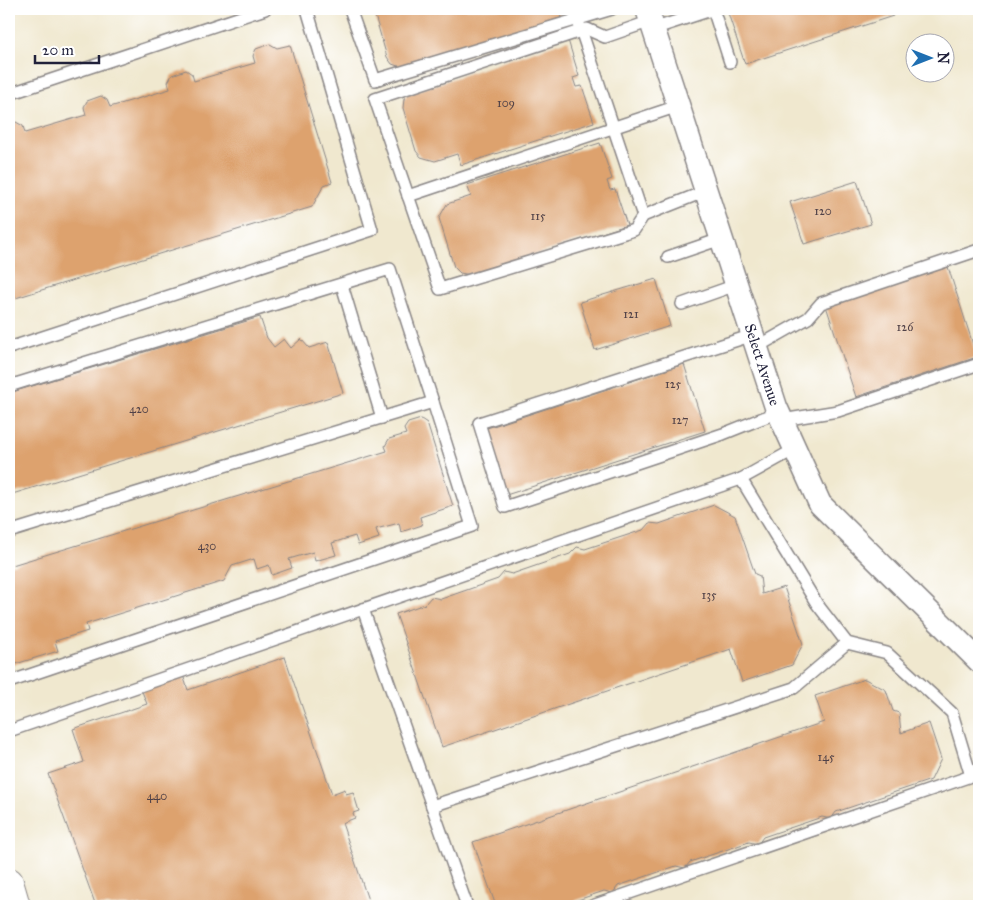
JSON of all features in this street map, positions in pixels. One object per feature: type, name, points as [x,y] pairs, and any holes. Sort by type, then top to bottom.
[{"type":"street","name":"Select Avenue","points":[[650,20],[780,416],[820,504],[979,661]]},
{"type":"street","points":[[9,882],[16,906]]},
{"type":"lane","points":[[9,94],[265,9]]},
{"type":"lane","points":[[9,348],[372,230],[307,9]]},
{"type":"lane","points":[[350,9],[375,80],[575,14],[612,9]]},
{"type":"lane","points":[[706,191],[644,216],[634,230],[440,289],[375,99],[587,29],[605,37],[650,20],[714,9],[730,62]]},
{"type":"lane","points":[[575,14],[644,216]]},
{"type":"lane","points":[[408,196],[678,106]]},
{"type":"lane","points":[[668,257],[721,239]]},
{"type":"lane","points":[[979,250],[821,303],[808,318],[755,341],[479,423],[505,507],[780,416],[838,412],[979,364]]},
{"type":"lane","points":[[9,386],[390,270],[472,526],[9,682]]},
{"type":"lane","points":[[342,285],[382,418]]},
{"type":"lane","points":[[682,304],[736,285]]},
{"type":"lane","points":[[9,532],[433,402]]},
{"type":"lane","points":[[9,731],[741,480],[795,449]]},
{"type":"lane","points":[[592,906],[970,778],[972,773],[952,713],[887,653],[847,643],[817,604],[741,480]]},
{"type":"lane","points":[[363,609],[467,906]]},
{"type":"lane","points":[[432,806],[794,688],[847,643]]},
{"type":"building","points":[[373,9],[558,9],[561,18],[401,67],[392,64],[387,57]]},
{"type":"building","points":[[740,9],[891,9],[893,16],[745,64],[728,13]]},
{"type":"building","points":[[568,40],[579,76],[573,78],[576,87],[582,86],[594,122],[461,165],[457,154],[435,161],[421,157],[416,151],[403,108],[404,99],[407,94]]},
{"type":"building","points":[[270,44],[277,48],[290,45],[332,182],[324,185],[312,207],[9,300],[9,125],[16,122],[23,126],[25,133],[86,115],[84,107],[87,101],[101,96],[107,100],[110,107],[170,89],[168,82],[172,75],[186,70],[192,74],[194,81],[255,63],[253,56],[256,49]]},
{"type":"building","points":[[600,143],[612,179],[607,181],[610,190],[615,189],[627,225],[471,275],[460,273],[454,267],[439,218],[447,204],[471,196],[467,185]]},
{"type":"building","points":[[857,181],[871,224],[804,244],[790,202]]},
{"type":"building","points":[[948,267],[977,357],[856,397],[826,306]]},
{"type":"building","points":[[656,279],[670,326],[595,350],[580,302]]},
{"type":"building","points":[[260,317],[267,338],[274,347],[284,339],[291,348],[301,339],[309,348],[328,342],[343,393],[9,495],[9,393]]},
{"type":"building","points":[[684,364],[705,431],[506,495],[484,429]]},
{"type":"building","points":[[421,419],[427,423],[453,506],[420,517],[422,525],[401,532],[399,523],[376,529],[379,538],[358,545],[355,536],[332,543],[336,555],[315,561],[313,552],[289,559],[292,568],[272,575],[269,565],[257,569],[254,559],[232,566],[224,581],[86,624],[88,631],[55,641],[58,651],[9,666],[9,566],[387,451],[385,446],[389,439],[406,434],[404,429],[408,423]]},
{"type":"building","points":[[714,505],[735,516],[755,574],[760,576],[762,594],[784,587],[803,644],[792,665],[742,682],[731,649],[442,747],[396,614],[425,604],[431,597],[441,599],[498,579],[504,572],[512,574],[570,554],[577,547],[585,549],[643,530],[649,523],[659,524]]},
{"type":"building","points":[[285,657],[332,794],[345,789],[346,794],[353,792],[359,811],[353,813],[355,818],[342,823],[370,906],[96,906],[48,774],[84,762],[73,729],[147,704],[141,689],[183,675],[188,690]]},
{"type":"building","points":[[865,679],[886,690],[893,711],[899,713],[901,733],[929,723],[941,759],[931,780],[836,812],[831,819],[822,817],[763,837],[758,844],[749,842],[690,862],[685,868],[676,866],[618,886],[613,893],[604,891],[560,906],[496,906],[473,842],[824,722],[815,696]]}]
